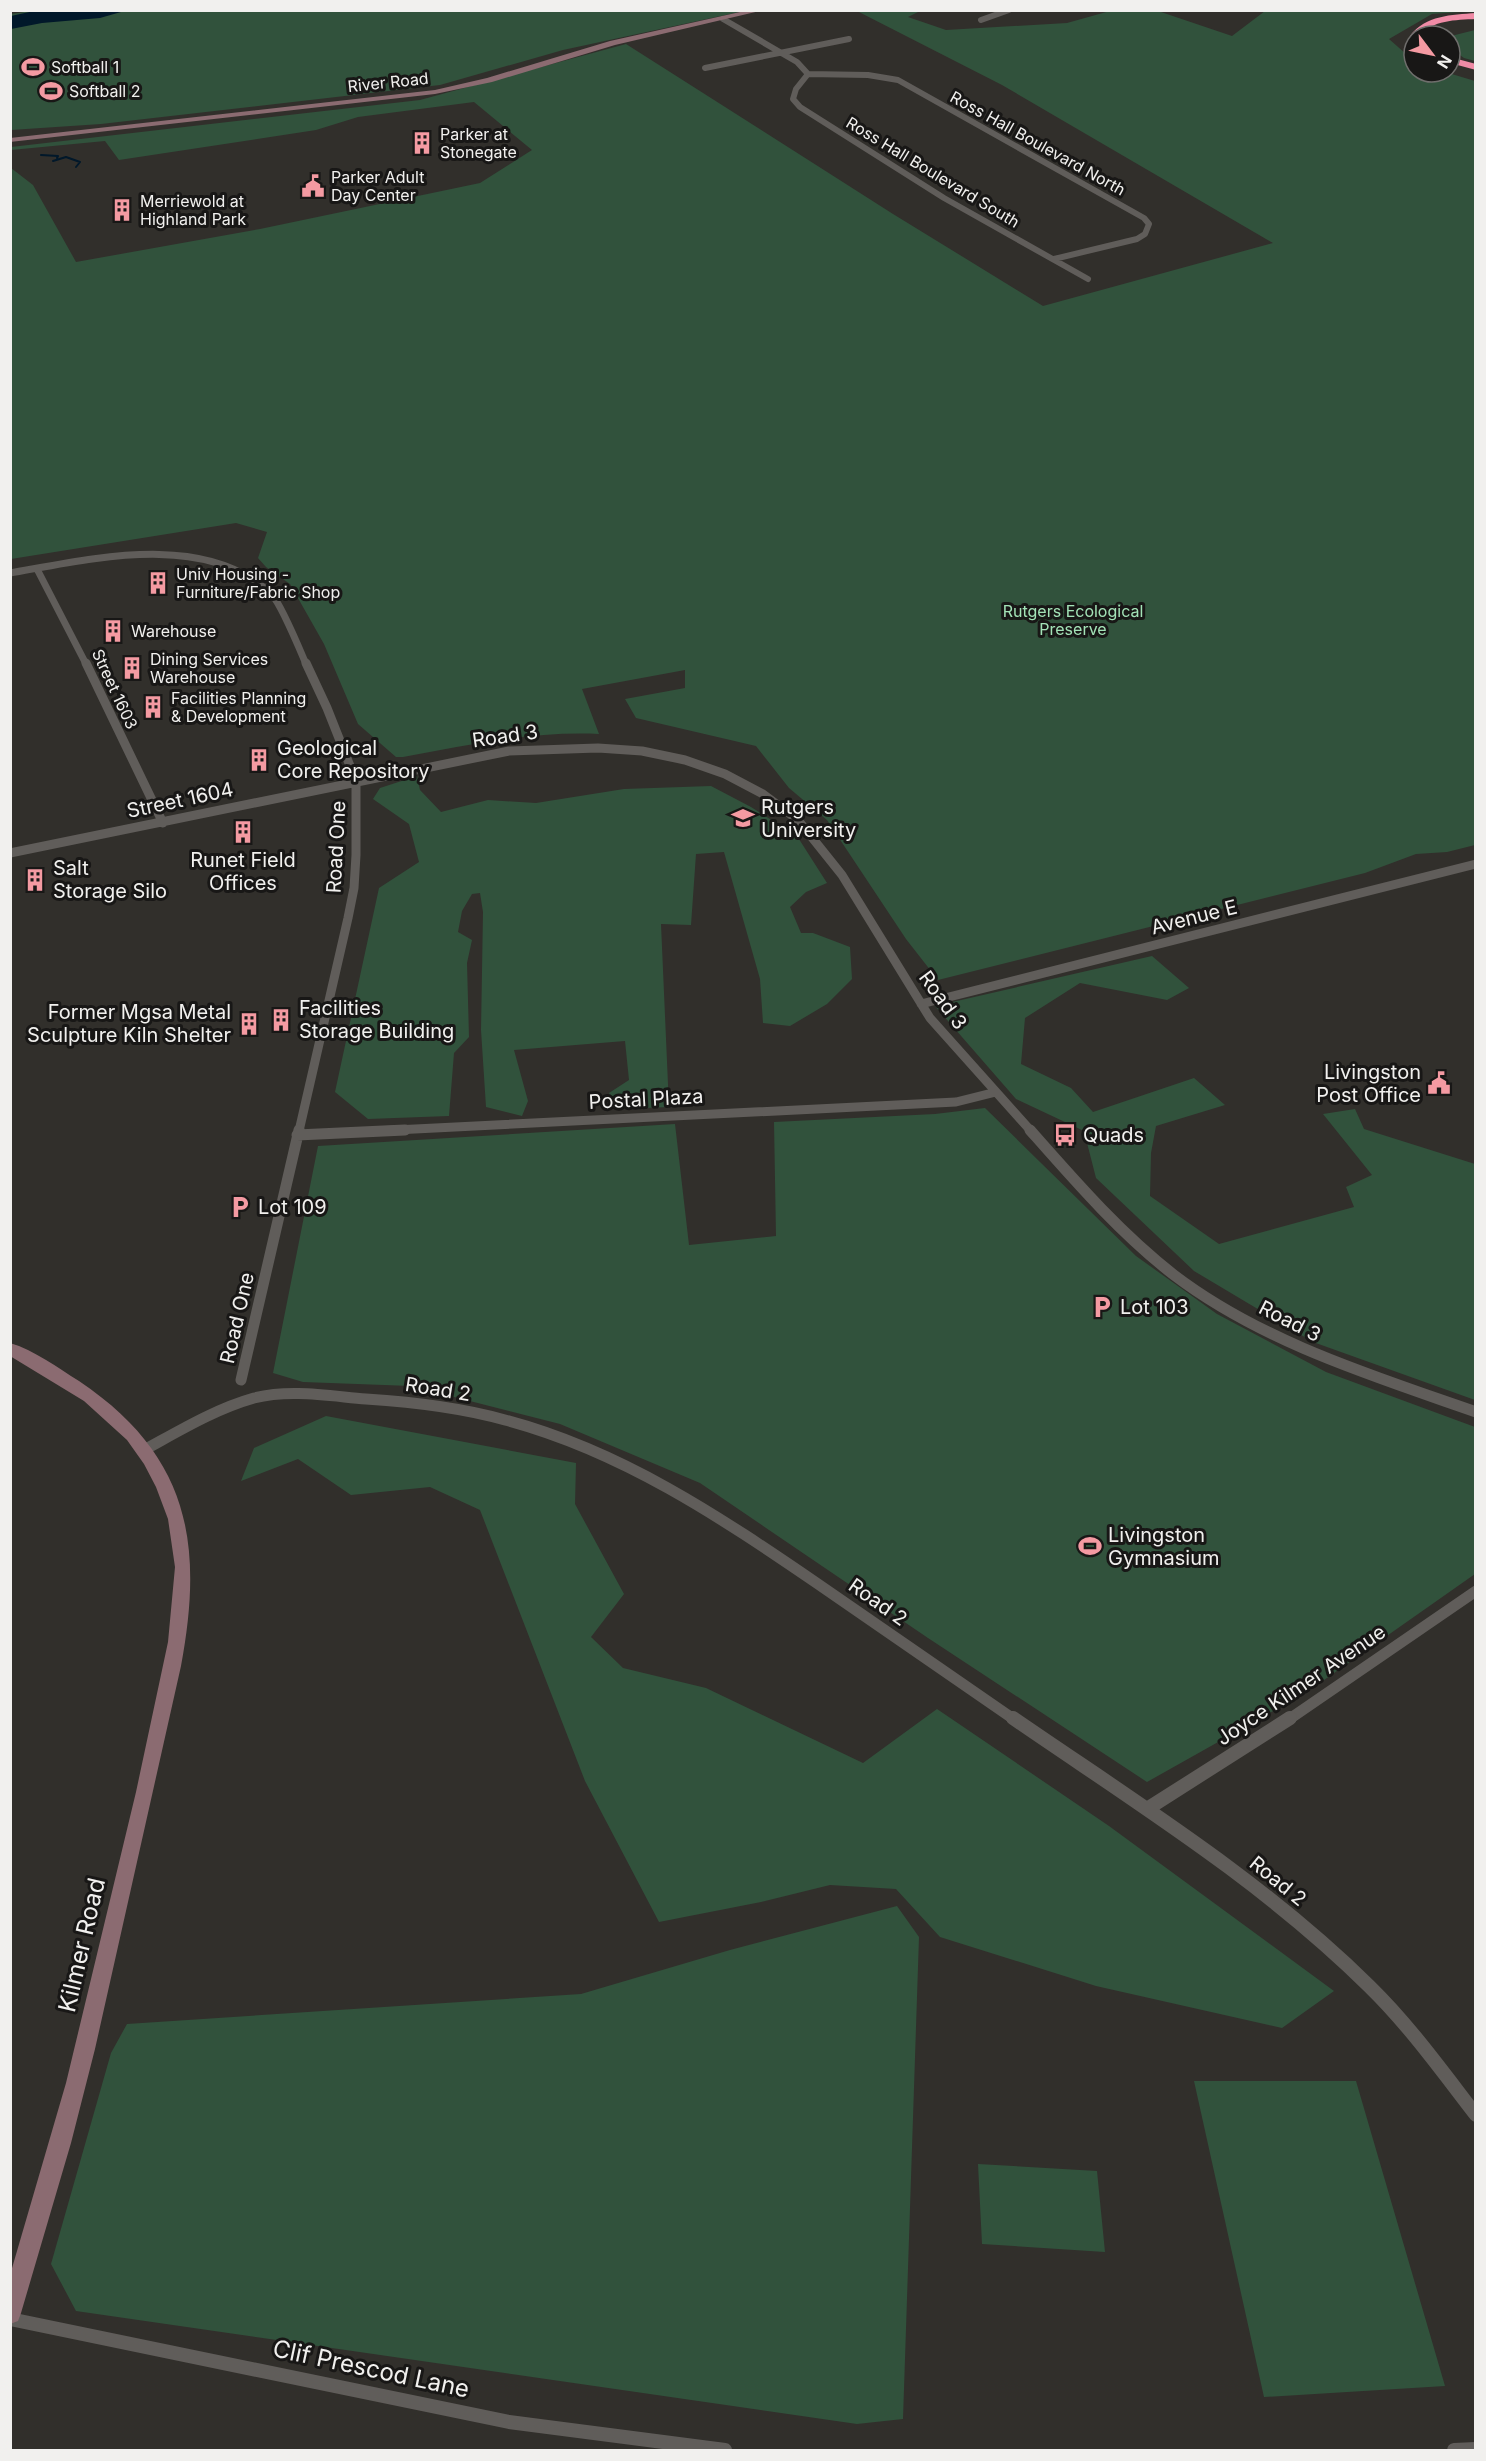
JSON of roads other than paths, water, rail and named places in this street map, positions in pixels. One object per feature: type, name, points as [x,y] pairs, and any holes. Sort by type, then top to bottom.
[{"type":"highway","points":[[1449,24],[1476,18]]},
{"type":"highway","points":[[1431,24],[1476,18]]},
{"type":"street","name":"River Road","points":[[10,140],[435,92],[472,84],[613,43],[761,10]]},
{"type":"street","points":[[981,20],[1009,10]]},
{"type":"street","points":[[723,19],[797,62],[808,74]]},
{"type":"street","points":[[705,68],[849,39]]},
{"type":"street","name":"Ross Hall Boulevard South","points":[[808,74],[794,94],[793,99],[801,107],[944,198],[1088,279]]},
{"type":"street","name":"Ross Hall Boulevard North","points":[[808,74],[868,75],[898,80],[1144,218],[1149,224],[1145,234],[1137,239],[1054,259]]},
{"type":"street","name":"Road One","points":[[10,573],[113,558],[169,554],[218,562],[242,570],[260,582],[274,596],[290,625],[357,781],[354,888],[241,1380]]},
{"type":"street","name":"Street 1603","points":[[37,569],[62,612],[163,823]]},
{"type":"street","name":"Road 3","points":[[357,781],[509,751],[587,747],[635,750],[670,756],[711,767],[742,780],[789,810],[807,829],[845,879],[933,1022],[1118,1226],[1156,1261],[1228,1309],[1308,1351],[1476,1412]]},
{"type":"street","name":"Street 1604","points":[[10,854],[357,781]]},
{"type":"street","name":"Avenue E","points":[[921,1004],[1476,864]]},
{"type":"street","name":"Postal Plaza","points":[[297,1135],[956,1102],[996,1092]]},
{"type":"street","name":"Kilmer Road","points":[[10,1349],[85,1392],[113,1414],[144,1450],[165,1488],[176,1520],[180,1543],[182,1585],[178,1631],[142,1805],[67,2117],[10,2313]]},
{"type":"street","name":"Road 2","points":[[144,1450],[214,1414],[256,1398],[285,1394],[429,1405],[473,1413],[559,1438],[633,1468],[676,1490],[723,1519],[1232,1869],[1305,1928],[1369,1986],[1425,2048],[1476,2115]]},
{"type":"street","name":"Joyce Kilmer Avenue","points":[[1147,1809],[1300,1712],[1476,1591]]},
{"type":"street","name":"Clif Prescod Lane","points":[[10,2319],[509,2422],[725,2451]]},
{"type":"street","points":[[1454,2451],[1476,2449]]},
{"type":"water","points":[[121,10],[121,12],[100,18],[42,23],[11,29],[11,16],[34,11]]},
{"type":"waterway","points":[[41,155],[58,156],[57,158]]},
{"type":"waterway","points":[[53,161],[66,157],[80,162],[76,167]]},
{"type":"place","name":"Softball 1","points":[[33,67]]},
{"type":"place","name":"Softball 2","points":[[51,91]]},
{"type":"place","name":"Parker at Stonegate","points":[[422,143]]},
{"type":"place","name":"Parker Adult Day Center","points":[[313,186]]},
{"type":"place","name":"Merriewold at Highland Park","points":[[122,210]]},
{"type":"place","name":"Univ Housing - Furniture/Fabric Shop","points":[[158,583]]},
{"type":"place","name":"Warehouse","points":[[113,631]]},
{"type":"place","name":"Dining Services Warehouse","points":[[132,668]]},
{"type":"place","name":"Facilities Planning & Development","points":[[153,707]]},
{"type":"place","name":"Geological Core Repository","points":[[259,760]]},
{"type":"place","name":"Rutgers University","points":[[743,818]]},
{"type":"place","name":"Runet Field Offices","points":[[243,832]]},
{"type":"place","name":"Salt Storage Silo","points":[[35,880]]},
{"type":"place","name":"Facilities Storage Building","points":[[281,1020]]},
{"type":"place","name":"Former Mgsa Metal Sculpture Kiln Shelter","points":[[249,1024]]},
{"type":"place","name":"Livingston Post Office","points":[[1439,1083]]},
{"type":"place","name":"Quads","points":[[1065,1135]]},
{"type":"place","name":"Lot 109","points":[[240,1207]]},
{"type":"place","name":"Lot 103","points":[[1102,1307]]},
{"type":"place","name":"Livingston Gymnasium","points":[[1090,1546]]},
{"type":"park label","name":"Rutgers Ecological Preserve","points":[[1073,620]]}]
